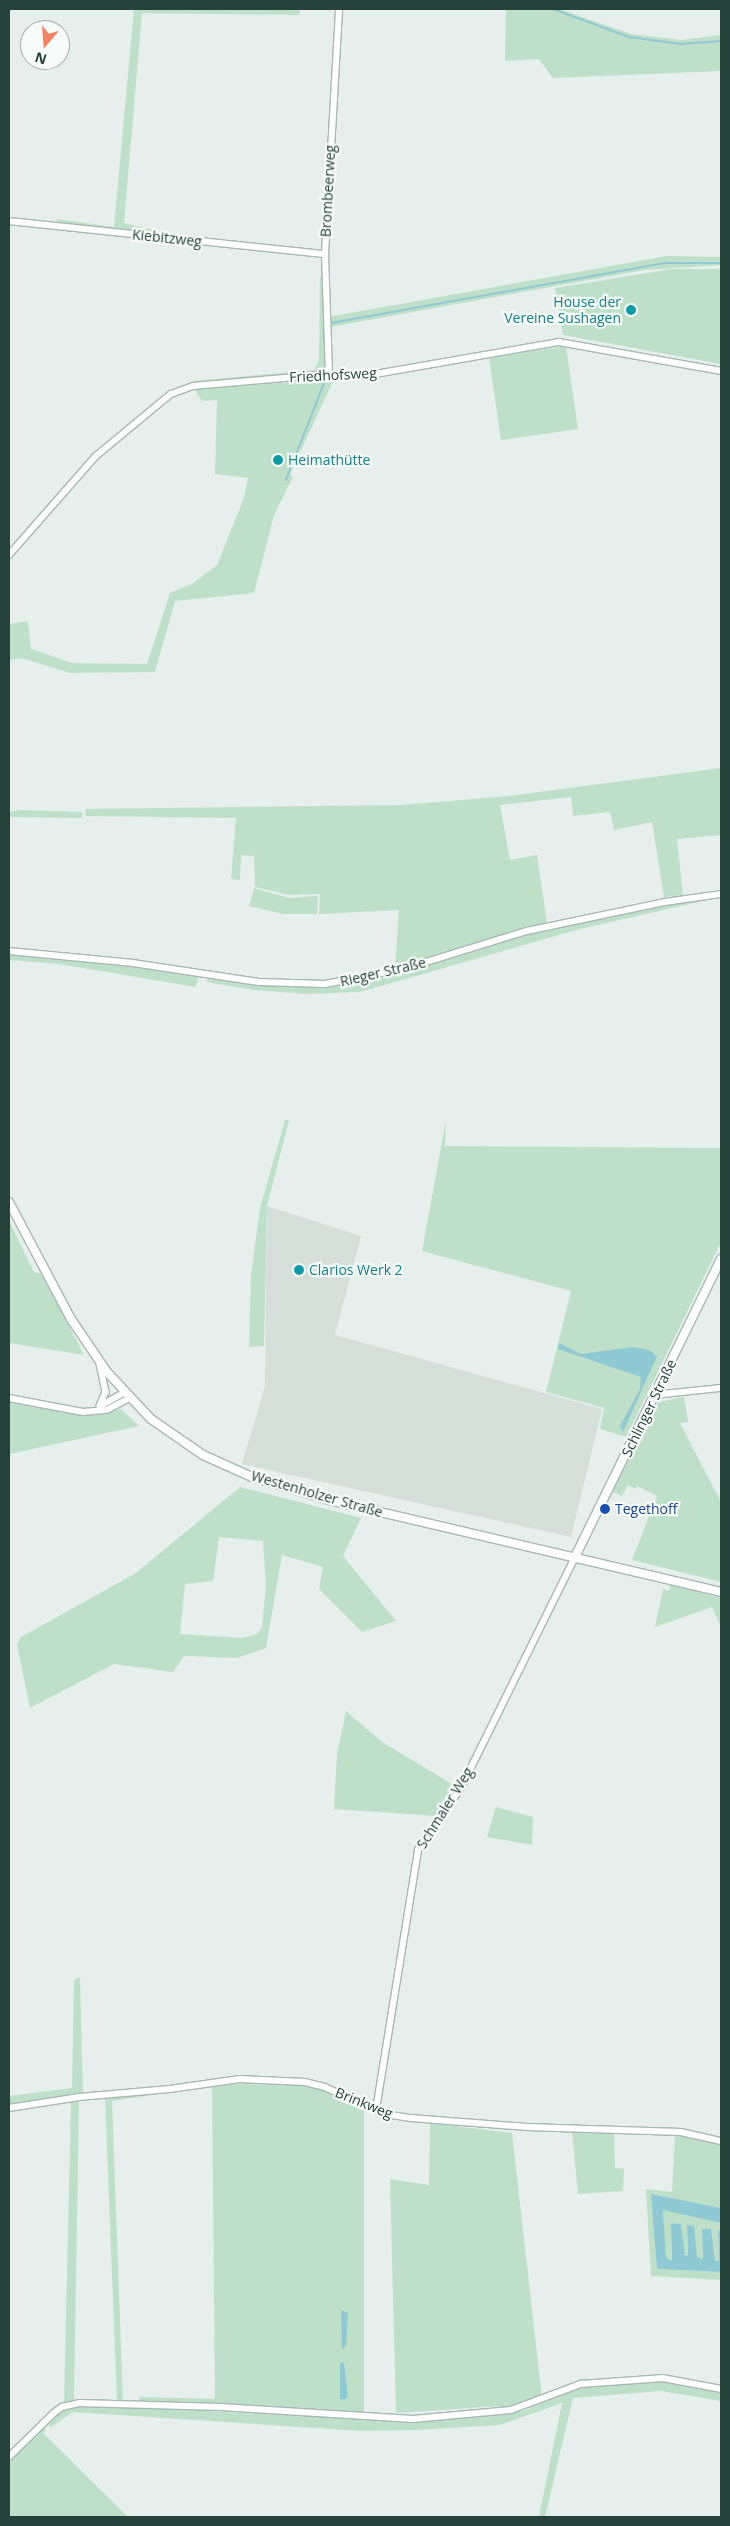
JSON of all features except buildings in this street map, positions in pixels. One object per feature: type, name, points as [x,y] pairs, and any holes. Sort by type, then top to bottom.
[{"type":"main road","name":"Westenholzer Straße","points":[[9,1202],[71,1319],[98,1360],[127,1395],[178,1440],[252,1476],[329,1500],[721,1592]]},
{"type":"main road","name":"Schlinger Straße","points":[[575,1557],[721,1259]]},
{"type":"street","name":"Brombeerweg","points":[[329,374],[325,254],[339,9]]},
{"type":"street","name":"Kiebitzweg","points":[[9,221],[325,254]]},
{"type":"street","name":"Friedhofsweg","points":[[9,555],[96,456],[171,394],[193,386],[329,374],[364,376],[559,342],[721,371]]},
{"type":"street","name":"Rieger Straße","points":[[9,952],[132,963],[259,982],[325,984],[404,969],[527,931],[666,902],[721,894]]},
{"type":"street","points":[[95,1411],[100,1406],[106,1392],[98,1360]]},
{"type":"street","points":[[655,1395],[721,1388]]},
{"type":"street","points":[[100,1406],[127,1395]]},
{"type":"street","points":[[9,1398],[83,1412],[107,1410],[127,1395]]},
{"type":"street","name":"Schmaler Weg","points":[[376,2110],[418,1850],[461,1788],[575,1557]]},
{"type":"street","name":"Brinkweg","points":[[9,2108],[79,2096],[170,2089],[239,2079],[305,2082],[339,2092],[392,2116],[448,2122],[682,2132],[721,2141]]},
{"type":"street","points":[[9,2456],[58,2410],[80,2403],[221,2407],[413,2419],[511,2410],[581,2384],[663,2378],[721,2389]]},
{"type":"shaded area","points":[[267,1206],[361,1236],[335,1335],[602,1409],[571,1537],[242,1464],[265,1386]]},
{"type":"green space","points":[[134,9],[300,9],[299,15],[142,13],[124,223],[154,230],[153,234],[56,223],[57,219],[114,227]]},
{"type":"green space","points":[[506,9],[559,9],[631,34],[682,40],[721,35],[721,71],[553,78],[539,59],[505,61]]},
{"type":"green space","points":[[667,256],[721,257],[721,265],[644,270],[330,327],[328,317]]},
{"type":"green space","points":[[672,269],[721,269],[721,364],[563,335],[555,288]]},
{"type":"green space","points":[[324,276],[328,373],[192,384],[193,381],[314,370],[319,360],[320,277]]},
{"type":"green space","points":[[566,346],[578,429],[501,440],[489,357]]},
{"type":"green space","points":[[334,379],[290,474],[293,477],[274,515],[254,593],[175,601],[155,672],[70,673],[22,658],[9,660],[9,624],[28,621],[31,649],[72,663],[147,664],[170,593],[192,584],[217,565],[244,498],[248,478],[215,474],[217,400],[202,401],[194,389]]},
{"type":"green space","points":[[721,768],[721,835],[677,839],[683,895],[664,897],[652,822],[614,830],[610,812],[573,816],[571,797],[500,805],[510,860],[537,855],[547,923],[395,968],[399,910],[319,914],[320,894],[289,895],[255,887],[254,856],[241,855],[240,880],[231,879],[236,818],[86,816],[85,809],[402,805],[509,796]]},
{"type":"green space","points":[[20,810],[82,812],[82,818],[9,817],[9,812]]},
{"type":"green space","points":[[254,888],[289,898],[318,896],[317,914],[283,914],[249,906]]},
{"type":"green space","points":[[716,898],[580,929],[360,992],[307,994],[254,990],[207,982],[208,977],[254,985],[325,987],[352,984],[528,934],[666,903]]},
{"type":"green space","points":[[9,955],[132,966],[198,977],[196,987],[59,964],[9,960]]},
{"type":"green space","points":[[285,1120],[289,1120],[267,1206],[264,1346],[249,1347],[251,1275],[260,1208]]},
{"type":"green space","points":[[446,1120],[445,1146],[721,1148],[721,1242],[626,1437],[600,1429],[604,1408],[546,1392],[571,1291],[422,1251]]},
{"type":"green space","points":[[9,1221],[34,1272],[42,1274],[84,1355],[9,1343]]},
{"type":"green space","points":[[684,1397],[688,1422],[680,1423],[721,1502],[721,1582],[632,1560],[657,1496],[637,1486],[636,1489],[628,1485],[622,1496],[612,1492],[658,1402]]},
{"type":"green space","points":[[9,1403],[29,1404],[83,1415],[121,1409],[139,1426],[9,1454]]},
{"type":"green space","points":[[240,1487],[361,1518],[343,1556],[396,1621],[362,1632],[319,1589],[323,1567],[282,1555],[266,1648],[237,1658],[184,1656],[173,1672],[114,1664],[30,1708],[17,1644],[21,1637],[136,1573]],"holes":[[[219,1537],[263,1541],[266,1586],[262,1627],[257,1634],[243,1638],[180,1634],[185,1584],[213,1581]]]},
{"type":"green space","points":[[670,1584],[721,1598],[721,1627],[712,1607],[655,1627],[663,1589],[669,1591]]},
{"type":"green space","points":[[346,1711],[382,1742],[457,1787],[438,1816],[334,1809],[337,1754]]},
{"type":"green space","points":[[496,1807],[533,1817],[532,1845],[487,1837]]},
{"type":"green space","points":[[80,1977],[83,2094],[9,2105],[9,2096],[72,2088],[74,1980]]},
{"type":"green space","points":[[226,2083],[304,2086],[323,2089],[364,2108],[364,2413],[221,2403],[140,2404],[139,2397],[215,2399],[212,2085]],"holes":[[[344,2362],[348,2395],[346,2399],[340,2400],[340,2363]]]},
{"type":"green space","points":[[149,2092],[152,2095],[112,2101],[123,2402],[117,2401],[105,2098]]},
{"type":"green space","points":[[71,2101],[79,2101],[74,2401],[64,2404]]},
{"type":"green space","points":[[430,2123],[512,2133],[542,2398],[521,2406],[500,2410],[500,2406],[396,2413],[390,2179],[429,2185]]},
{"type":"green space","points":[[572,2131],[614,2132],[615,2168],[624,2169],[623,2191],[578,2194]]},
{"type":"green space","points":[[675,2135],[721,2144],[721,2208],[652,2195],[657,2269],[721,2272],[721,2280],[651,2276],[646,2189],[672,2192]]},
{"type":"green space","points":[[663,2209],[721,2223],[721,2231],[718,2231],[719,2261],[715,2261],[702,2229],[703,2259],[697,2258],[687,2225],[688,2256],[684,2256],[681,2224],[671,2223],[672,2261],[665,2258]]},
{"type":"green space","points":[[662,2380],[721,2392],[721,2401],[661,2391],[573,2398],[545,2517],[539,2517],[562,2403],[500,2425],[415,2430],[361,2431],[73,2412],[51,2427],[46,2422],[63,2408],[78,2405],[412,2421],[523,2411],[582,2386]]},
{"type":"green space","points":[[42,2426],[46,2430],[43,2433],[128,2517],[9,2517],[9,2459]]},
{"type":"water","points":[[559,1343],[581,1354],[633,1347],[649,1350],[657,1356],[623,1432],[620,1426],[640,1389],[641,1377],[558,1349]]},
{"type":"water","points":[[651,2194],[721,2208],[721,2223],[663,2210],[666,2258],[672,2261],[671,2223],[681,2224],[685,2256],[688,2255],[687,2225],[694,2226],[697,2257],[703,2259],[702,2229],[711,2229],[715,2261],[719,2261],[718,2230],[721,2231],[721,2272],[657,2269]]},
{"type":"water","points":[[341,2310],[348,2313],[346,2346],[342,2349]]},
{"type":"water","points":[[344,2362],[348,2395],[346,2399],[340,2400],[340,2363]]},
{"type":"waterway","points":[[553,9],[629,37],[681,44],[721,41]]},
{"type":"waterway","points":[[331,323],[665,263],[721,263]]},
{"type":"waterway","points":[[324,324],[326,371]]},
{"type":"waterway","points":[[286,480],[326,378]]},
{"type":"place","name":"House der Vereine Sushagen","points":[[631,310]]},
{"type":"place","name":"Heimathütte","points":[[278,460]]},
{"type":"place","name":"Clarios Werk 2","points":[[299,1270]]},
{"type":"place","name":"Tegethoff","points":[[605,1509]]}]
